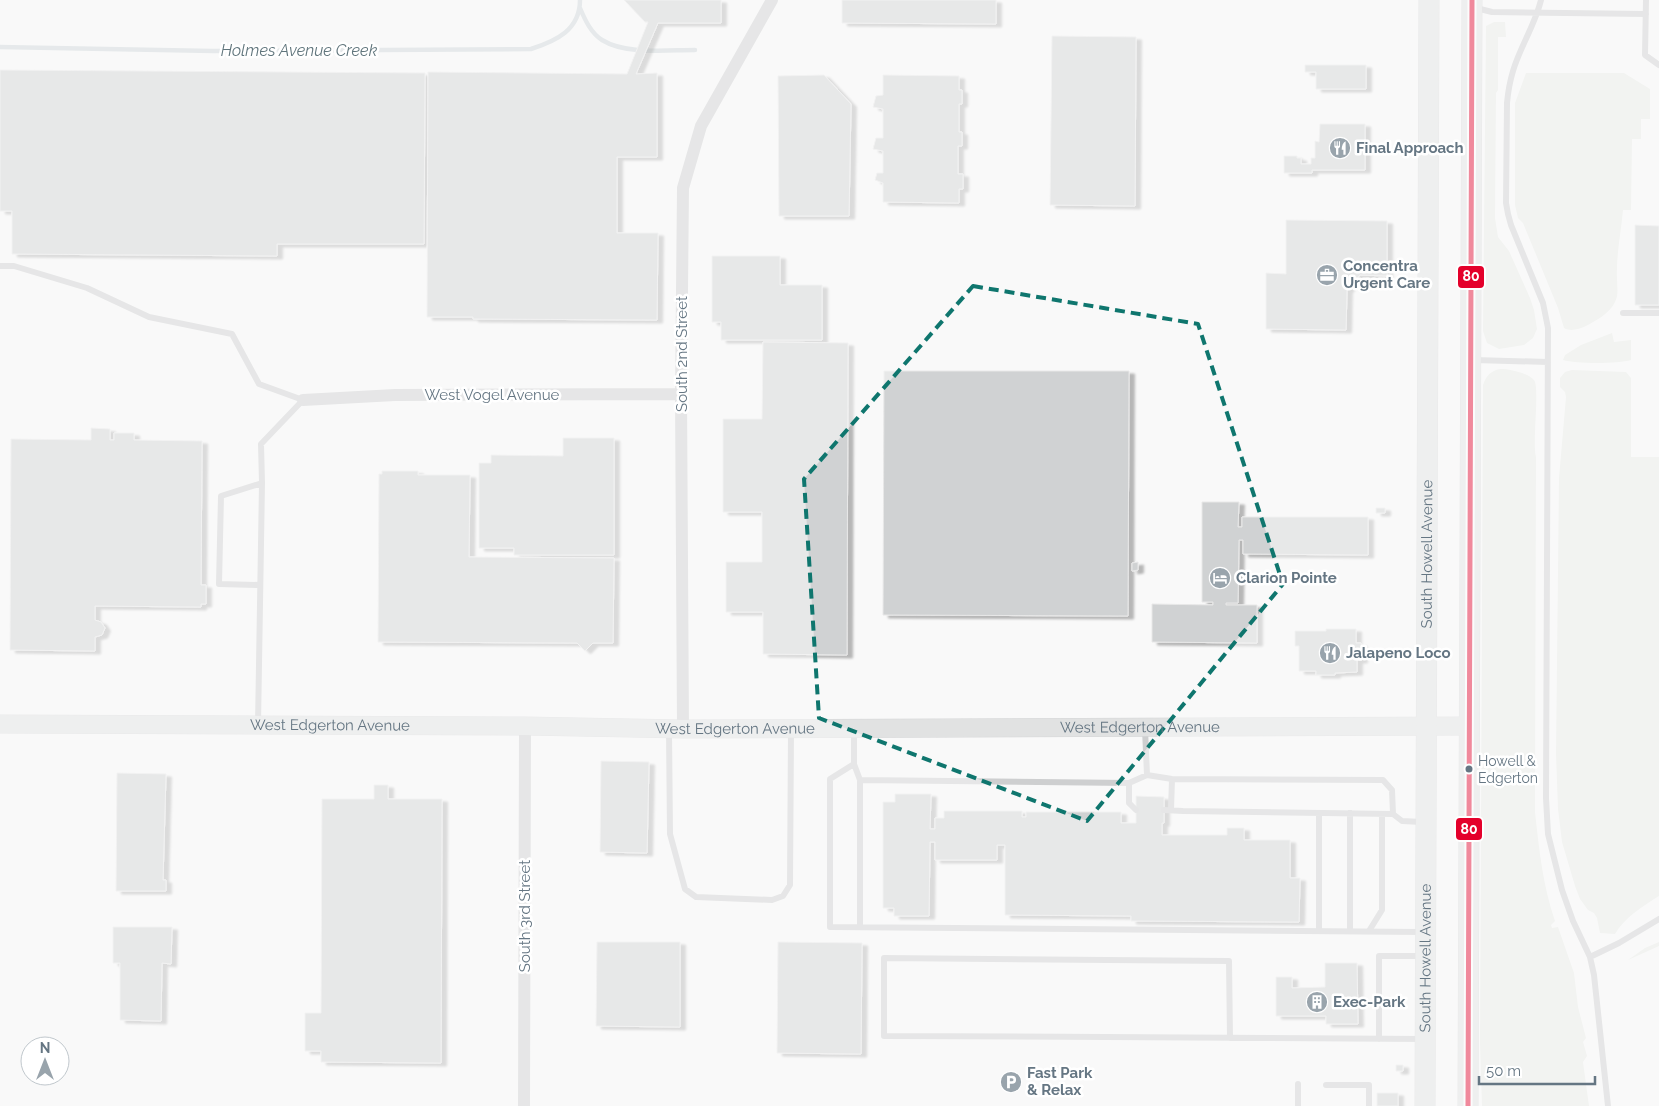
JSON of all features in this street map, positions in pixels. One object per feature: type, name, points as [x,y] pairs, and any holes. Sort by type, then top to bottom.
[{"type":"main road","name":"South Howell Avenue","points":[[1425,1106],[1429,0]]},
{"type":"main road","points":[[1468,1106],[1472,4]]},
{"type":"street","name":"South 2nd Street","points":[[676,729],[683,188],[701,126],[772,0]]},
{"type":"street","name":"West Vogel Avenue","points":[[303,400],[402,395],[681,394]]},
{"type":"street","name":"West Edgerton Avenue","points":[[0,724],[525,726],[676,729],[1469,726]]},
{"type":"street","name":"South 3rd Street","points":[[524,1106],[525,726]]},
{"type":"lane","points":[[1541,0],[1513,70],[1509,88],[1507,103],[1506,203],[1511,225],[1546,313],[1548,328],[1548,834],[1572,921],[1590,957],[1594,975],[1608,1106]]},
{"type":"lane","points":[[1646,0],[1645,55],[1659,65]]},
{"type":"lane","points":[[1472,4],[1492,12],[1646,14]]},
{"type":"lane","points":[[0,266],[14,266],[87,288],[148,317],[232,334],[259,384],[303,400],[261,444],[258,725]]},
{"type":"lane","points":[[1623,313],[1659,314]]},
{"type":"lane","points":[[1470,360],[1548,362]]},
{"type":"lane","points":[[259,585],[218,584],[221,496],[262,483]]},
{"type":"lane","points":[[1145,727],[1147,776]]},
{"type":"lane","points":[[854,728],[854,764],[860,780],[860,927]]},
{"type":"lane","points":[[676,729],[670,834],[685,888],[696,897],[772,900],[783,896],[790,885],[791,729]]},
{"type":"lane","points":[[854,764],[830,779],[830,927],[1426,932]]},
{"type":"lane","points":[[860,780],[1128,783],[1147,776],[1172,779],[1383,780],[1392,790],[1393,814]]},
{"type":"lane","points":[[1171,810],[1172,779]]},
{"type":"lane","points":[[1128,783],[1128,803],[1136,810]]},
{"type":"lane","points":[[1164,810],[1393,814],[1402,821],[1426,822]]},
{"type":"lane","points":[[1319,813],[1319,931]]},
{"type":"lane","points":[[1350,814],[1350,931]]},
{"type":"lane","points":[[1369,931],[1382,910],[1382,814]]},
{"type":"lane","points":[[1590,957],[1619,944],[1659,919]]},
{"type":"lane","points":[[1379,1039],[1379,956],[1426,956]]},
{"type":"lane","points":[[1230,1038],[1230,961],[884,958],[884,1036],[1379,1039],[1425,1039]]},
{"type":"lane","points":[[1298,1084],[1298,1106]]},
{"type":"lane","points":[[1326,1084],[1368,1085],[1369,1106]]},
{"type":"highlighted area","points":[[973,286],[1198,324],[1283,584],[1087,821],[819,718],[804,479]]},
{"type":"shaded area","points":[[1494,22],[1505,22],[1506,37],[1498,37],[1495,218],[1498,237],[1509,251],[1530,298],[1537,329],[1533,338],[1524,345],[1499,349],[1487,343],[1483,331],[1486,26]]},
{"type":"shaded area","points":[[1526,73],[1624,73],[1650,89],[1650,119],[1641,119],[1641,139],[1632,139],[1631,210],[1623,210],[1617,261],[1618,290],[1616,299],[1610,310],[1603,316],[1575,330],[1564,328],[1558,308],[1523,223],[1518,218],[1515,205],[1515,103]]},
{"type":"shaded area","points":[[1612,333],[1614,342],[1631,340],[1631,360],[1597,363],[1563,360],[1565,355],[1581,345]]},
{"type":"shaded area","points":[[1501,369],[1523,373],[1534,380],[1536,385],[1535,812],[1544,881],[1555,921],[1551,925],[1552,928],[1558,927],[1574,973],[1578,1007],[1586,1038],[1583,1042],[1587,1056],[1583,1062],[1589,1106],[1482,1106],[1480,1043],[1483,385],[1489,374]]},
{"type":"shaded area","points":[[1572,370],[1626,372],[1631,378],[1631,457],[1659,457],[1659,896],[1640,908],[1615,934],[1600,933],[1597,918],[1580,899],[1562,842],[1558,809],[1556,754],[1559,478],[1566,397],[1565,392],[1560,387],[1560,378],[1565,372]]},
{"type":"shaded area","points":[[1659,942],[1659,946],[1628,960],[1645,948]]},
{"type":"building","points":[[624,0],[721,0],[721,23],[658,23],[636,74],[657,73],[657,157],[617,157],[617,233],[658,233],[657,320],[427,317],[428,72],[627,74],[648,22],[645,22]]},
{"type":"building","points":[[842,0],[996,0],[996,24],[842,23]]},
{"type":"building","points":[[1052,36],[1136,37],[1135,206],[1050,205]]},
{"type":"building","points":[[1305,65],[1366,65],[1366,89],[1316,89],[1316,72],[1305,72]]},
{"type":"building","points":[[0,70],[425,73],[424,244],[277,244],[277,256],[12,254],[12,211],[0,211]]},
{"type":"building","points":[[824,75],[851,104],[849,216],[779,216],[778,76]]},
{"type":"building","points":[[883,75],[959,76],[962,104],[959,104],[959,132],[962,132],[962,146],[958,146],[958,174],[963,174],[963,189],[959,189],[959,203],[883,202],[883,183],[875,180],[877,173],[883,173],[883,151],[873,149],[876,138],[883,138],[883,109],[873,107],[876,96],[883,95]]},
{"type":"building","name":"Final Approach","points":[[1320,124],[1365,124],[1365,170],[1312,170],[1312,173],[1284,173],[1284,156],[1297,156],[1297,158],[1301,158],[1301,164],[1311,164],[1311,158],[1315,158],[1315,141],[1319,142]]},
{"type":"building","name":"Concentra Urgent Care","points":[[1286,220],[1387,221],[1387,276],[1360,275],[1347,290],[1346,330],[1266,329],[1266,273],[1286,274]]},
{"type":"building","points":[[1635,225],[1659,226],[1659,305],[1635,305]]},
{"type":"building","points":[[712,256],[780,256],[780,285],[822,285],[822,340],[721,340],[721,322],[712,322]]},
{"type":"building","points":[[763,342],[848,343],[847,655],[763,654],[763,612],[726,612],[726,562],[762,562],[762,512],[723,512],[723,419],[762,419]]},
{"type":"building","points":[[884,371],[1129,371],[1128,616],[883,615]]},
{"type":"building","points":[[91,428],[110,429],[110,440],[114,440],[114,433],[134,433],[134,440],[202,441],[201,585],[206,585],[206,604],[201,604],[201,607],[95,606],[95,620],[101,622],[105,628],[102,635],[95,637],[95,651],[10,650],[11,439],[91,440]]},
{"type":"building","points":[[563,438],[614,438],[614,555],[514,555],[514,548],[479,548],[479,463],[491,463],[491,455],[563,456]]},
{"type":"building","points":[[382,471],[418,471],[418,475],[470,475],[469,557],[614,558],[613,643],[593,643],[585,651],[577,643],[378,642],[379,474],[382,474]]},
{"type":"building","name":"Clarion Pointe","points":[[1202,502],[1239,502],[1238,527],[1242,527],[1242,517],[1368,517],[1368,555],[1243,554],[1243,540],[1239,540],[1238,603],[1226,603],[1226,605],[1257,605],[1257,643],[1152,642],[1152,604],[1213,605],[1213,602],[1202,602]]},
{"type":"building","points":[[1376,508],[1385,508],[1385,513],[1376,513]]},
{"type":"building","points":[[1138,562],[1138,570],[1132,571],[1132,563]]},
{"type":"building","name":"Jalapeno Loco","points":[[1326,629],[1356,629],[1356,643],[1361,643],[1362,660],[1357,660],[1357,672],[1316,675],[1316,671],[1299,671],[1299,646],[1295,646],[1295,631],[1326,631]]},
{"type":"building","points":[[601,761],[649,762],[647,853],[600,852]]},
{"type":"building","points":[[117,773],[166,774],[163,880],[166,880],[166,891],[116,891]]},
{"type":"building","points":[[374,785],[388,785],[388,799],[442,799],[441,1063],[321,1062],[321,1051],[305,1051],[305,1013],[321,1013],[322,799],[374,799]]},
{"type":"building","points":[[895,794],[931,794],[930,829],[935,829],[935,818],[944,818],[944,811],[1022,811],[1022,817],[1026,817],[1026,812],[1121,812],[1121,823],[1136,823],[1136,796],[1164,797],[1162,835],[1227,835],[1227,828],[1244,828],[1244,840],[1290,840],[1290,878],[1300,878],[1299,922],[1131,921],[1131,916],[1005,915],[1005,845],[997,845],[997,860],[935,860],[935,842],[930,842],[929,916],[894,916],[894,908],[883,908],[883,802],[895,802]]},
{"type":"building","points":[[113,927],[172,927],[171,964],[162,963],[161,1021],[120,1020],[120,963],[113,963]]},
{"type":"building","points":[[597,942],[680,942],[680,1027],[596,1026]]},
{"type":"building","points":[[778,942],[862,943],[861,1054],[777,1053]]},
{"type":"building","name":"Exec-Park","points":[[1325,963],[1357,963],[1358,1024],[1326,1024],[1326,1016],[1276,1016],[1276,977],[1292,977],[1292,988],[1325,987]]},
{"type":"building","points":[[1396,1065],[1403,1065],[1403,1071],[1396,1071]]},
{"type":"building","points":[[1377,1093],[1398,1093],[1398,1106],[1377,1106]]},
{"type":"waterway","name":"Holmes Avenue Creek","points":[[0,47],[213,51],[531,49],[565,33],[576,19],[580,0]]},
{"type":"waterway","name":"Holmes Avenue Creek","points":[[580,8],[586,22],[595,34],[612,45],[647,51],[695,50]]},
{"type":"transit line","name":"80","points":[[1468,1106],[1472,0]]},
{"type":"place","name":"Final Approach","points":[[1340,148]]},
{"type":"place","name":"Concentra Urgent Care","points":[[1327,275]]},
{"type":"place","name":"Clarion Pointe","points":[[1220,578]]},
{"type":"place","name":"Jalapeno Loco","points":[[1330,653]]},
{"type":"place","name":"Howell & Edgerton","points":[[1469,769]]},
{"type":"place","name":"Exec-Park","points":[[1317,1002]]},
{"type":"place","name":"Fast Park & Relax","points":[[1011,1082]]}]
